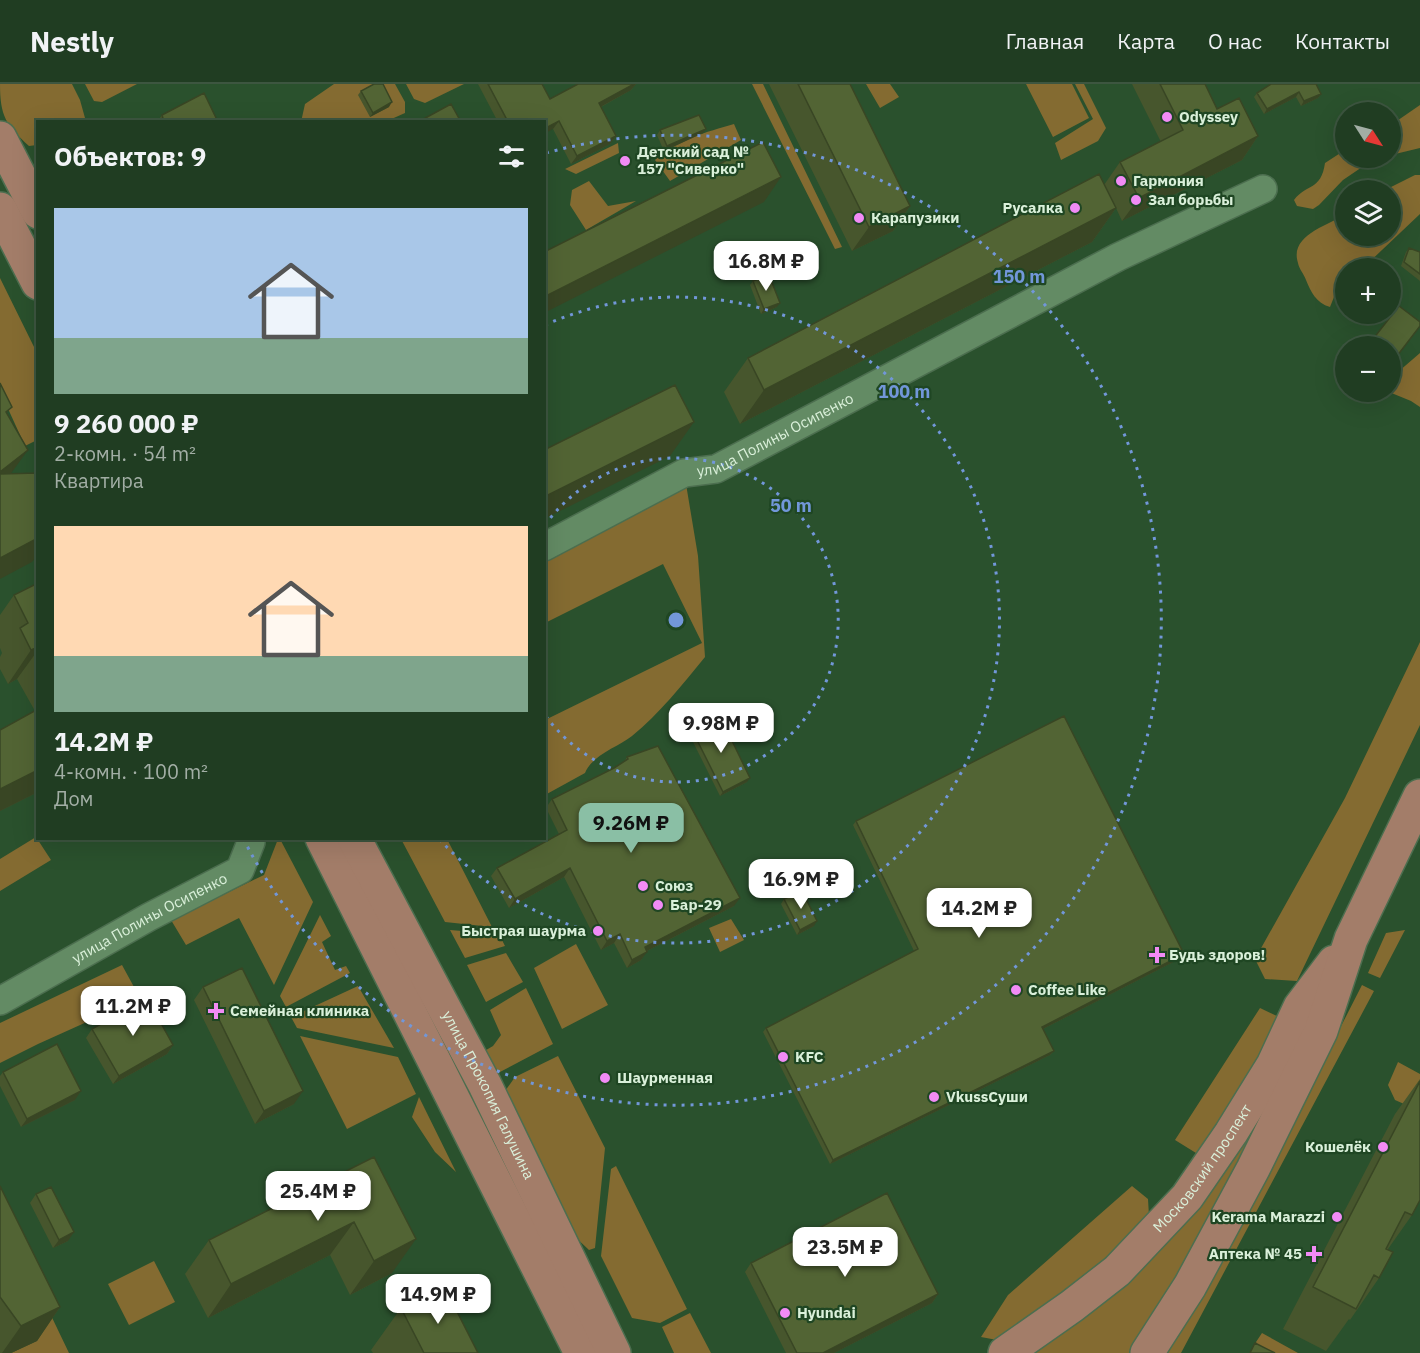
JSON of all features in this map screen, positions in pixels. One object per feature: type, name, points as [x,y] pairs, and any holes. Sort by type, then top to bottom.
[{"type":"main road","points":[[0,138],[36,208]]},
{"type":"main road","points":[[0,209],[36,279]]},
{"type":"main road","name":"Московский проспект","points":[[1147,1353],[1190,1286],[1253,1169],[1321,1030],[1351,939],[1420,796]]},
{"type":"main road","points":[[323,840],[581,1353]]},
{"type":"main road","name":"улица Прокопия Галушина","points":[[355,840],[485,1085],[614,1353]]},
{"type":"main road","name":"Московский проспект","points":[[1005,1353],[1117,1271],[1187,1197],[1231,1133],[1273,1065],[1300,1006],[1351,939]]},
{"type":"street","name":"улица Полины Осипенко","points":[[546,546],[684,473],[716,469],[1118,257],[1263,189]]},
{"type":"street","name":"улица Полины Осипенко","points":[[0,1001],[149,917],[240,870],[251,843],[250,840]]},
{"type":"shaded area","points":[[0,84],[72,84],[85,118],[82,120],[36,120],[36,145],[29,146],[10,126],[1,104]]},
{"type":"shaded area","points":[[85,84],[137,84],[102,102],[94,101]]},
{"type":"shaded area","points":[[334,84],[395,84],[405,102],[405,113],[389,120],[301,120],[305,104]]},
{"type":"shaded area","points":[[406,84],[464,84],[425,103],[414,99]]},
{"type":"shaded area","points":[[752,84],[763,84],[842,247],[835,249]]},
{"type":"shaded area","points":[[866,84],[890,84],[899,97],[880,108]]},
{"type":"shaded area","points":[[1026,84],[1072,84],[1089,118],[1053,137]]},
{"type":"shaded area","points":[[1075,84],[1084,84],[1106,128],[1098,141],[1061,160],[1055,143],[1093,119]]},
{"type":"shaded area","points":[[1420,105],[1420,148],[1401,153],[1401,118]]},
{"type":"shaded area","points":[[734,124],[741,140],[670,181],[655,160],[682,142]]},
{"type":"shaded area","points":[[618,143],[619,153],[576,174],[565,169]]},
{"type":"shaded area","points":[[1335,156],[1335,168],[1361,168],[1343,180],[1335,180],[1335,188],[1313,209],[1297,206],[1294,200],[1317,183],[1325,163]]},
{"type":"shaded area","points":[[1420,175],[1420,214],[1401,232],[1401,182]]},
{"type":"shaded area","points":[[589,181],[608,206],[636,201],[586,230],[570,205],[572,190]]},
{"type":"shaded area","points":[[1335,219],[1335,246],[1386,246],[1374,258],[1335,258],[1335,294],[1330,307],[1321,303],[1312,293],[1299,265],[1297,253],[1299,245],[1312,232]]},
{"type":"shaded area","points":[[0,278],[36,351],[36,440],[25,446],[0,391]]},
{"type":"shaded area","points":[[1420,353],[1420,407],[1401,397],[1401,369]]},
{"type":"shaded area","points":[[686,484],[698,556],[705,657],[661,708],[632,736],[599,756],[585,773],[546,794],[546,720],[702,643],[663,564],[546,622],[546,553]]},
{"type":"shaded area","points":[[1420,642],[1420,725],[1297,981],[1265,979],[1255,959],[1345,798]]},
{"type":"shaded area","points":[[36,837],[51,860],[0,891],[0,859]]},
{"type":"shaded area","points":[[278,840],[281,840],[313,902],[274,985],[239,918],[186,945],[171,920],[264,875]]},
{"type":"shaded area","points":[[402,840],[448,840],[492,927],[445,922]]},
{"type":"shaded area","points":[[320,915],[331,936],[322,942],[335,970],[346,966],[350,973],[286,1007],[280,996]]},
{"type":"shaded area","points":[[731,919],[744,940],[720,952],[709,928]]},
{"type":"shaded area","points":[[450,930],[499,934],[505,946],[465,958]]},
{"type":"shaded area","points":[[1405,930],[1380,978],[1368,973],[1386,933]]},
{"type":"shaded area","points":[[576,944],[608,1005],[562,1029],[534,968]]},
{"type":"shaded area","points":[[506,953],[523,982],[486,1002],[467,965]]},
{"type":"shaded area","points":[[122,965],[140,998],[0,1063],[0,1023]]},
{"type":"shaded area","points":[[1362,985],[1374,991],[1181,1353],[1165,1353],[1259,1187]]},
{"type":"shaded area","points":[[358,986],[394,1048],[297,1028],[291,1017]]},
{"type":"shaded area","points":[[526,988],[553,1044],[500,1072],[493,1070],[481,1053],[493,1046],[501,1035],[490,1010]]},
{"type":"shaded area","points":[[1260,1008],[1279,1017],[1257,1062],[1230,1107],[1196,1153],[1175,1140]]},
{"type":"shaded area","points":[[300,1036],[398,1057],[416,1094],[347,1129]]},
{"type":"shaded area","points":[[558,1056],[605,1148],[595,1248],[589,1250],[571,1233],[503,1094],[515,1077]]},
{"type":"shaded area","points":[[1398,1062],[1420,1074],[1420,1111],[1395,1100],[1388,1085]]},
{"type":"shaded area","points":[[419,1097],[456,1172],[435,1152],[412,1117]]},
{"type":"shaded area","points":[[1253,1128],[1259,1131],[1189,1258],[1129,1353],[1033,1353]]},
{"type":"shaded area","points":[[616,1166],[687,1309],[660,1323],[632,1318],[601,1256],[611,1169]]},
{"type":"shaded area","points":[[1132,1186],[1148,1199],[1149,1216],[1132,1234],[1076,1282],[997,1340],[981,1337],[1008,1295]]},
{"type":"shaded area","points":[[0,1209],[69,1353],[11,1353],[36,1341]]},
{"type":"shaded area","points":[[154,1261],[175,1302],[129,1325],[108,1284]]},
{"type":"shaded area","points":[[690,1313],[711,1353],[674,1353],[662,1327]]},
{"type":"shaded area","points":[[1262,1333],[1298,1353],[1261,1353],[1256,1342]]},
{"type":"building","points":[[374,84],[383,84],[392,102],[373,113],[361,91]]},
{"type":"building","points":[[488,84],[542,84],[550,99],[578,84],[634,84],[599,103],[616,136],[577,156],[559,121],[546,128],[546,120],[507,120]]},
{"type":"building","points":[[798,84],[850,84],[910,206],[869,227]]},
{"type":"building","points":[[1160,84],[1205,84],[1217,109],[1239,98],[1258,136],[1139,198],[1120,162],[1183,130]]},
{"type":"building","points":[[1271,84],[1316,84],[1321,94],[1304,101],[1299,92],[1267,109],[1257,93]]},
{"type":"building","points":[[204,93],[217,120],[163,120],[162,115]]},
{"type":"building","points":[[451,104],[460,120],[422,120]]},
{"type":"building","points":[[699,115],[706,129],[667,146],[660,130]]},
{"type":"building","points":[[763,142],[781,177],[546,296],[546,251]]},
{"type":"building","points":[[1099,174],[1116,208],[764,390],[748,358]]},
{"type":"building","points":[[803,243],[812,261],[784,276],[775,258]]},
{"type":"building","points":[[1409,248],[1420,252],[1420,274],[1404,262]]},
{"type":"building","points":[[769,275],[780,303],[764,309],[753,281]]},
{"type":"building","points":[[1401,308],[1420,322],[1420,326],[1401,351],[1401,336],[1375,336],[1385,324],[1401,324]]},
{"type":"building","points":[[0,383],[12,407],[6,412],[28,450],[0,472]]},
{"type":"building","points":[[675,385],[694,422],[546,496],[546,449]]},
{"type":"building","points":[[36,473],[36,539],[0,558],[0,474]]},
{"type":"building","points":[[36,584],[36,648],[31,650],[20,628],[28,623],[14,595]]},
{"type":"building","points":[[36,710],[36,771],[0,789],[0,730]]},
{"type":"building","points":[[720,716],[750,778],[723,792],[692,730]]},
{"type":"building","points":[[1064,716],[1184,954],[1042,1027],[1054,1051],[833,1160],[766,1028],[918,949],[856,821]]},
{"type":"building","points":[[658,746],[740,898],[645,947],[647,952],[632,960],[620,934],[607,941],[570,868],[515,899],[497,868],[567,830],[552,799],[614,768],[628,759],[627,757]]},
{"type":"building","points":[[802,891],[817,921],[800,930],[784,899]]},
{"type":"building","points":[[242,968],[303,1091],[264,1111],[203,987]]},
{"type":"building","points":[[147,998],[173,1045],[119,1076],[92,1029]]},
{"type":"building","points":[[57,1044],[81,1091],[27,1119],[3,1072]]},
{"type":"building","points":[[1420,1081],[1420,1200],[1412,1215],[1405,1212],[1386,1249],[1393,1252],[1379,1278],[1374,1275],[1356,1309],[1313,1287]]},
{"type":"building","points":[[374,1157],[416,1239],[374,1261],[354,1222],[231,1284],[209,1240]]},
{"type":"building","points":[[0,1186],[60,1307],[21,1326],[0,1297]]},
{"type":"building","points":[[51,1187],[74,1232],[59,1240],[36,1194]]},
{"type":"building","points":[[887,1193],[938,1294],[823,1353],[797,1353],[751,1263]]},
{"type":"building","points":[[444,1286],[478,1353],[424,1353],[401,1308]]},
{"type":"building","points":[[1255,1343],[1275,1353],[1250,1353]]},
{"type":"place","name":"Odyssey","points":[[1167,117]]},
{"type":"place","name":"Детский сад № 157 \"Сиверко\"","points":[[625,161]]},
{"type":"place","name":"Гармония","points":[[1121,181]]},
{"type":"place","name":"Зал борьбы","points":[[1136,200]]},
{"type":"place","name":"Русалка","points":[[1075,208]]},
{"type":"place","name":"Карапузики","points":[[859,218]]},
{"type":"place","name":"Союз","points":[[643,886]]},
{"type":"place","name":"Бар-29","points":[[658,905]]},
{"type":"place","name":"Быстрая шаурма","points":[[598,931]]},
{"type":"place","name":"Будь здоров!","points":[[1157,955]]},
{"type":"place","name":"Coffee Like","points":[[1016,990]]},
{"type":"place","name":"Семейная клиника","points":[[216,1011]]},
{"type":"place","name":"KFC","points":[[783,1057]]},
{"type":"place","name":"Шаурменная","points":[[605,1078]]},
{"type":"place","name":"VkussСуши","points":[[934,1097]]},
{"type":"place","name":"Кошелёк","points":[[1383,1147]]},
{"type":"place","name":"Kerama Marazzi","points":[[1337,1217]]},
{"type":"place","name":"Аптека № 45","points":[[1314,1254]]},
{"type":"place","name":"Hyundai","points":[[785,1313]]}]
